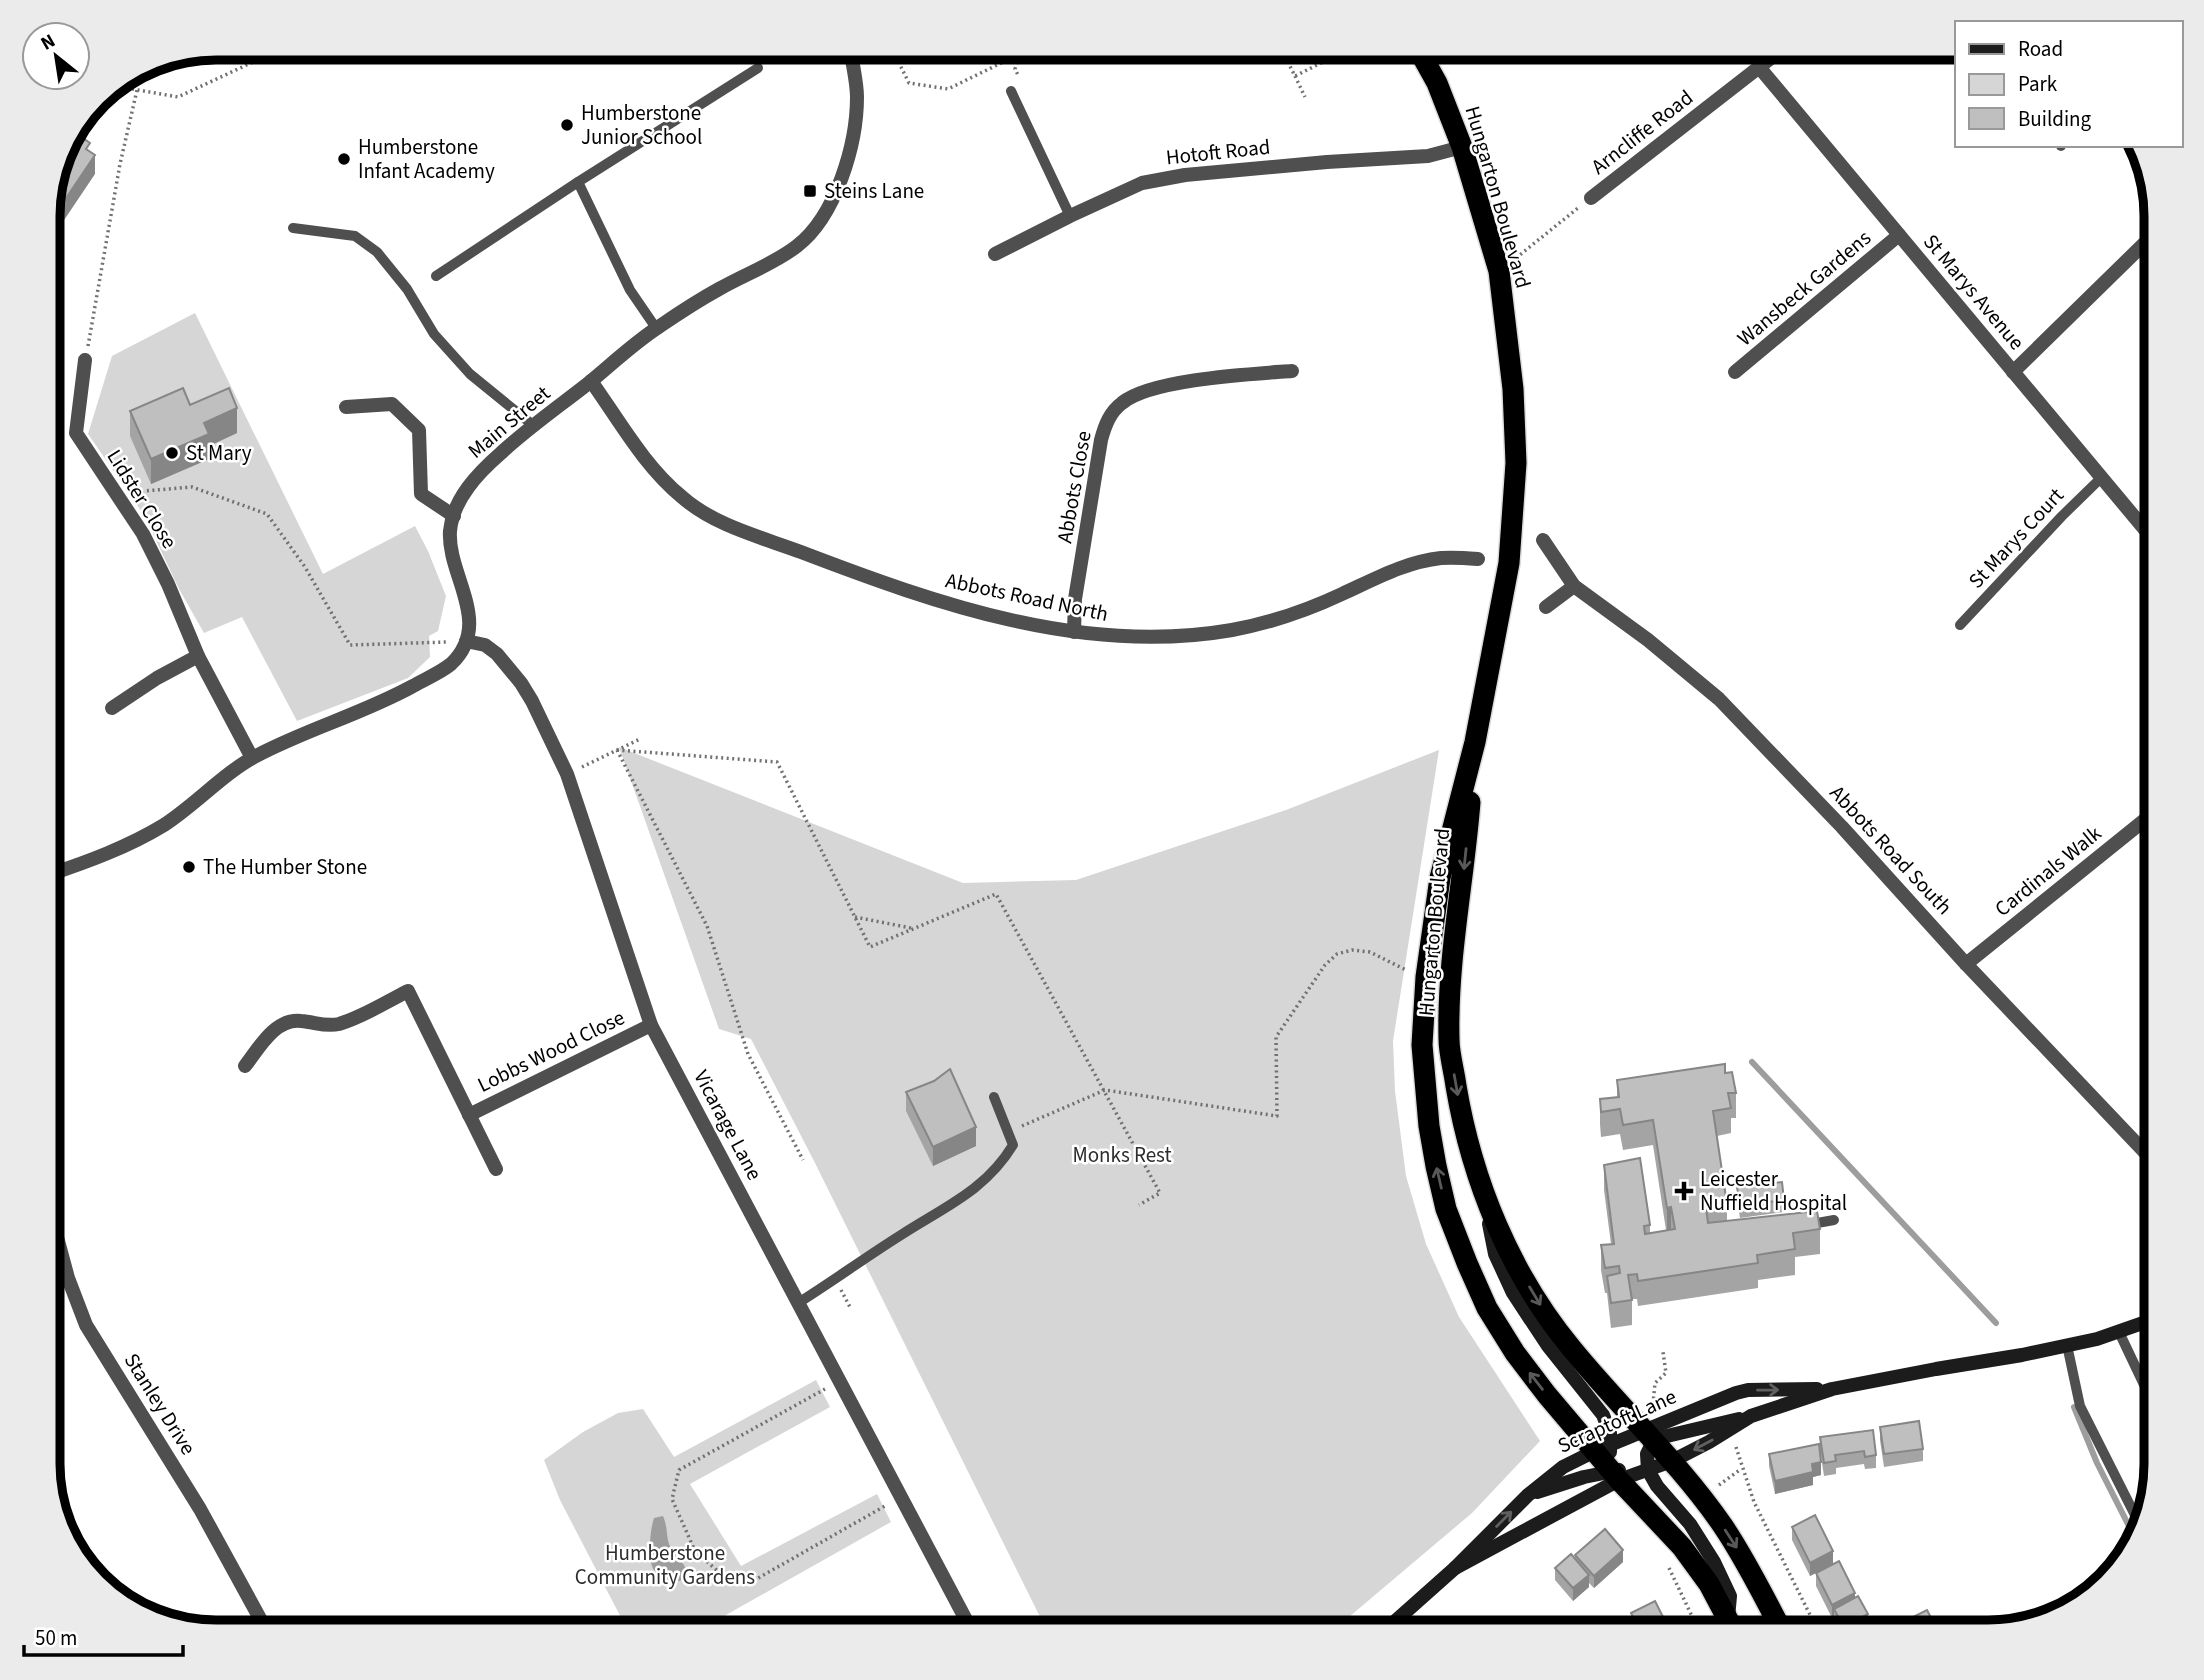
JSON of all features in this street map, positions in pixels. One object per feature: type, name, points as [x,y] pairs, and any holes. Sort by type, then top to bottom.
[{"type":"highway","name":"Hungarton Boulevard","points":[[1424,60],[1437,83],[1462,147],[1499,271],[1513,389],[1516,463],[1509,562],[1475,742],[1440,878],[1426,977],[1422,1045],[1429,1126],[1446,1209],[1487,1308],[1515,1353],[1580,1434],[1682,1547],[1709,1584],[1726,1620]]},
{"type":"highway","name":"Hungarton Boulevard","points":[[1475,742],[1466,855],[1451,965],[1448,1041],[1463,1129],[1483,1192],[1516,1264],[1551,1322],[1587,1367],[1691,1484],[1736,1546],[1776,1620]]},
{"type":"street","name":"Main Street","points":[[466,641],[469,617],[451,551],[450,532],[462,496],[501,453],[656,328],[720,288],[785,255],[813,232],[831,202],[851,152],[858,96],[852,60]]},
{"type":"street","name":"Arncliffe Road","points":[[1591,198],[1768,60]]},
{"type":"street","name":"St Marys Avenue","points":[[1759,67],[2144,529]]},
{"type":"street","name":"Hotoft Road","points":[[995,254],[1142,183],[1185,175],[1428,156],[1462,147]]},
{"type":"street","name":"Wansbeck Gardens","points":[[1735,372],[1899,235]]},
{"type":"street","points":[[2013,372],[2144,244]]},
{"type":"street","name":"Lidster Close","points":[[85,360],[76,433],[143,534],[168,584],[198,656],[252,758]]},
{"type":"street","name":"Abbots Close","points":[[1074,632],[1075,599],[1101,440],[1108,419],[1115,410],[1141,392],[1223,377],[1292,371]]},
{"type":"street","name":"Abbots Road North","points":[[591,381],[664,481],[682,498],[711,517],[892,587],[980,613],[1074,632],[1156,637],[1233,629],[1307,609],[1377,576],[1412,564],[1443,558],[1478,559]]},
{"type":"street","points":[[346,407],[392,404],[419,430],[421,494],[454,516]]},
{"type":"street","name":"Abbots Road South","points":[[1543,540],[1574,586],[1648,640],[1719,699],[2144,1151]]},
{"type":"street","points":[[1546,607],[1574,586]]},
{"type":"street","points":[[60,871],[119,848],[164,825],[252,758],[294,737],[360,712],[444,669],[461,652],[466,641]]},
{"type":"street","name":"Vicarage Lane","points":[[466,641],[485,645],[497,654],[532,701],[567,774],[651,1025],[966,1620]]},
{"type":"street","points":[[112,708],[157,678],[198,656]]},
{"type":"street","name":"Cardinals Walk","points":[[1966,964],[2144,820]]},
{"type":"street","name":"Lobbs Wood Close","points":[[245,1066],[276,1028],[284,1023],[302,1021],[323,1026],[342,1023],[408,991],[496,1170]]},
{"type":"street","name":"Lobbs Wood Close","points":[[469,1115],[651,1025]]},
{"type":"street","points":[[1483,1192],[1495,1254],[1503,1273],[1548,1346],[1599,1409],[1608,1426],[1608,1464],[1528,1495]]},
{"type":"street","name":"Stanley Drive","points":[[60,1248],[86,1325],[201,1510],[261,1620]]},
{"type":"street","name":"Scraptoft Lane","points":[[1397,1620],[1455,1568],[1528,1495],[1563,1467],[1608,1464],[1648,1470],[1709,1442],[1751,1416],[1832,1389],[2067,1345],[2144,1323]]},
{"type":"street","name":"Scraptoft Lane","points":[[1455,1568],[1590,1495],[1608,1464],[1680,1415],[1748,1390],[1832,1389]]},
{"type":"street","points":[[1730,1620],[1731,1596],[1714,1562],[1690,1524],[1657,1486],[1648,1470],[1647,1454],[1649,1435],[1751,1416]]},
{"type":"street","points":[[1648,1470],[1667,1473],[1691,1484]]},
{"type":"lane","points":[[436,276],[758,68]]},
{"type":"lane","points":[[1011,91],[1070,216]]},
{"type":"lane","points":[[578,182],[630,290],[656,328]]},
{"type":"lane","points":[[293,228],[355,236],[377,252],[407,289],[434,334],[470,374],[534,426]]},
{"type":"lane","name":"St Marys Court","points":[[1960,625],[2101,478]]},
{"type":"lane","points":[[798,1303],[944,1210],[1002,1164],[1013,1145],[994,1097]]},
{"type":"lane","points":[[1793,1227],[1834,1220]]},
{"type":"lane","points":[[2119,1332],[2144,1385]]},
{"type":"lane","points":[[2067,1345],[2080,1406],[2136,1516]]},
{"type":"path","points":[[127,88],[178,97],[257,60]]},
{"type":"path","points":[[898,60],[909,83],[948,89],[1008,60]]},
{"type":"path","points":[[1011,91],[1023,85],[1015,69],[1018,60]]},
{"type":"path","points":[[1286,60],[1305,97]]},
{"type":"path","points":[[1294,76],[1327,60]]},
{"type":"path","points":[[85,360],[120,164],[137,90]]},
{"type":"path","points":[[1499,271],[1591,198]]},
{"type":"path","points":[[123,504],[144,491],[192,487],[267,514],[305,567],[350,645],[466,641]]},
{"type":"path","points":[[567,774],[640,739]]},
{"type":"path","points":[[617,750],[777,762],[870,947],[996,894],[1160,1193],[1139,1205]]},
{"type":"path","points":[[617,750],[707,926],[748,1054],[803,1160]]},
{"type":"path","points":[[855,917],[914,929]]},
{"type":"path","points":[[1008,1132],[1105,1090],[1277,1116],[1276,1037],[1325,965],[1337,954],[1352,950],[1370,952],[1411,973]]},
{"type":"path","points":[[1653,1404],[1655,1383],[1665,1373],[1663,1352]]},
{"type":"path","points":[[839,1381],[680,1470],[672,1499],[695,1551],[722,1575],[746,1585],[901,1497]]},
{"type":"path","points":[[1645,1402],[1663,1404]]},
{"type":"path","points":[[1734,1439],[1754,1502],[1813,1620]]},
{"type":"path","points":[[1712,1491],[1742,1469]]},
{"type":"path","points":[[1664,1557],[1694,1620]]},
{"type":"green space","points":[[195,313],[323,574],[415,526],[446,596],[438,631],[429,636],[430,657],[408,678],[297,721],[242,617],[204,633],[179,589],[144,515],[88,434],[112,356]]},
{"type":"green space","name":"Monks Rest","points":[[619,747],[963,883],[1076,880],[1286,810],[1439,750],[1393,1041],[1395,1091],[1406,1176],[1426,1244],[1459,1317],[1540,1441],[1472,1513],[1345,1620],[1042,1620],[751,1039],[719,1029]]},
{"type":"green space","name":"Humberstone Community Gardens","points":[[816,1380],[830,1407],[690,1484],[741,1566],[877,1494],[891,1522],[717,1620],[622,1620],[560,1500],[544,1460],[583,1432],[618,1413],[643,1409],[674,1457]]},
{"type":"shaded area","points":[[663,1516],[669,1544],[687,1573],[680,1581],[664,1580],[652,1566],[650,1549],[654,1518]]},
{"type":"building","points":[[81,137],[90,143],[86,149],[95,155],[60,207],[65,175]]},
{"type":"building","points":[[183,388],[190,405],[229,388],[237,408],[204,423],[209,434],[151,459],[130,411]]},
{"type":"building","points":[[1725,1064],[1725,1073],[1732,1072],[1736,1093],[1728,1093],[1731,1108],[1713,1111],[1727,1204],[1706,1208],[1708,1223],[1817,1211],[1820,1229],[1793,1233],[1795,1249],[1757,1255],[1758,1263],[1638,1281],[1637,1274],[1628,1275],[1632,1300],[1611,1303],[1607,1276],[1620,1273],[1619,1266],[1605,1268],[1601,1245],[1614,1244],[1604,1165],[1640,1158],[1650,1225],[1644,1226],[1645,1234],[1675,1229],[1671,1207],[1667,1208],[1653,1120],[1623,1125],[1620,1109],[1601,1112],[1600,1099],[1619,1097],[1617,1080]]},
{"type":"building","points":[[950,1069],[976,1127],[933,1147],[906,1092],[934,1081]]},
{"type":"building","points":[[1782,1182],[1784,1200],[1740,1206],[1737,1187]]},
{"type":"building","points":[[1919,1421],[1923,1449],[1884,1454],[1880,1427]]},
{"type":"building","points":[[1873,1430],[1876,1455],[1865,1457],[1864,1451],[1835,1455],[1836,1461],[1824,1463],[1820,1437]]},
{"type":"building","points":[[1819,1444],[1821,1462],[1812,1464],[1813,1472],[1775,1481],[1769,1454]]},
{"type":"building","points":[[1815,1515],[1833,1551],[1810,1563],[1792,1527]]},
{"type":"building","points":[[1605,1529],[1623,1550],[1594,1576],[1575,1555]]},
{"type":"building","points":[[1571,1554],[1589,1575],[1573,1588],[1555,1568]]},
{"type":"building","points":[[1839,1561],[1855,1593],[1832,1605],[1816,1573]]},
{"type":"building","points":[[1858,1596],[1868,1614],[1857,1620],[1840,1620],[1834,1609]]},
{"type":"building","points":[[1655,1601],[1664,1620],[1634,1620],[1631,1613]]},
{"type":"building","points":[[1927,1610],[1932,1620],[1907,1620]]},
{"type":"waterway","points":[[1752,1062],[1996,1323]]},
{"type":"waterway","points":[[2074,1407],[2097,1463],[2130,1528]]},
{"type":"place","name":"Humberstone Junior School","points":[[567,125]]},
{"type":"place","name":"Humberstone Infant Academy","points":[[344,159]]},
{"type":"place","name":"Steins Lane","points":[[810,191]]},
{"type":"place","name":"St Mary","points":[[172,453]]},
{"type":"place","name":"The Humber Stone","points":[[189,867]]},
{"type":"place","name":"Leicester Nuffield Hospital","points":[[1684,1191]]}]
